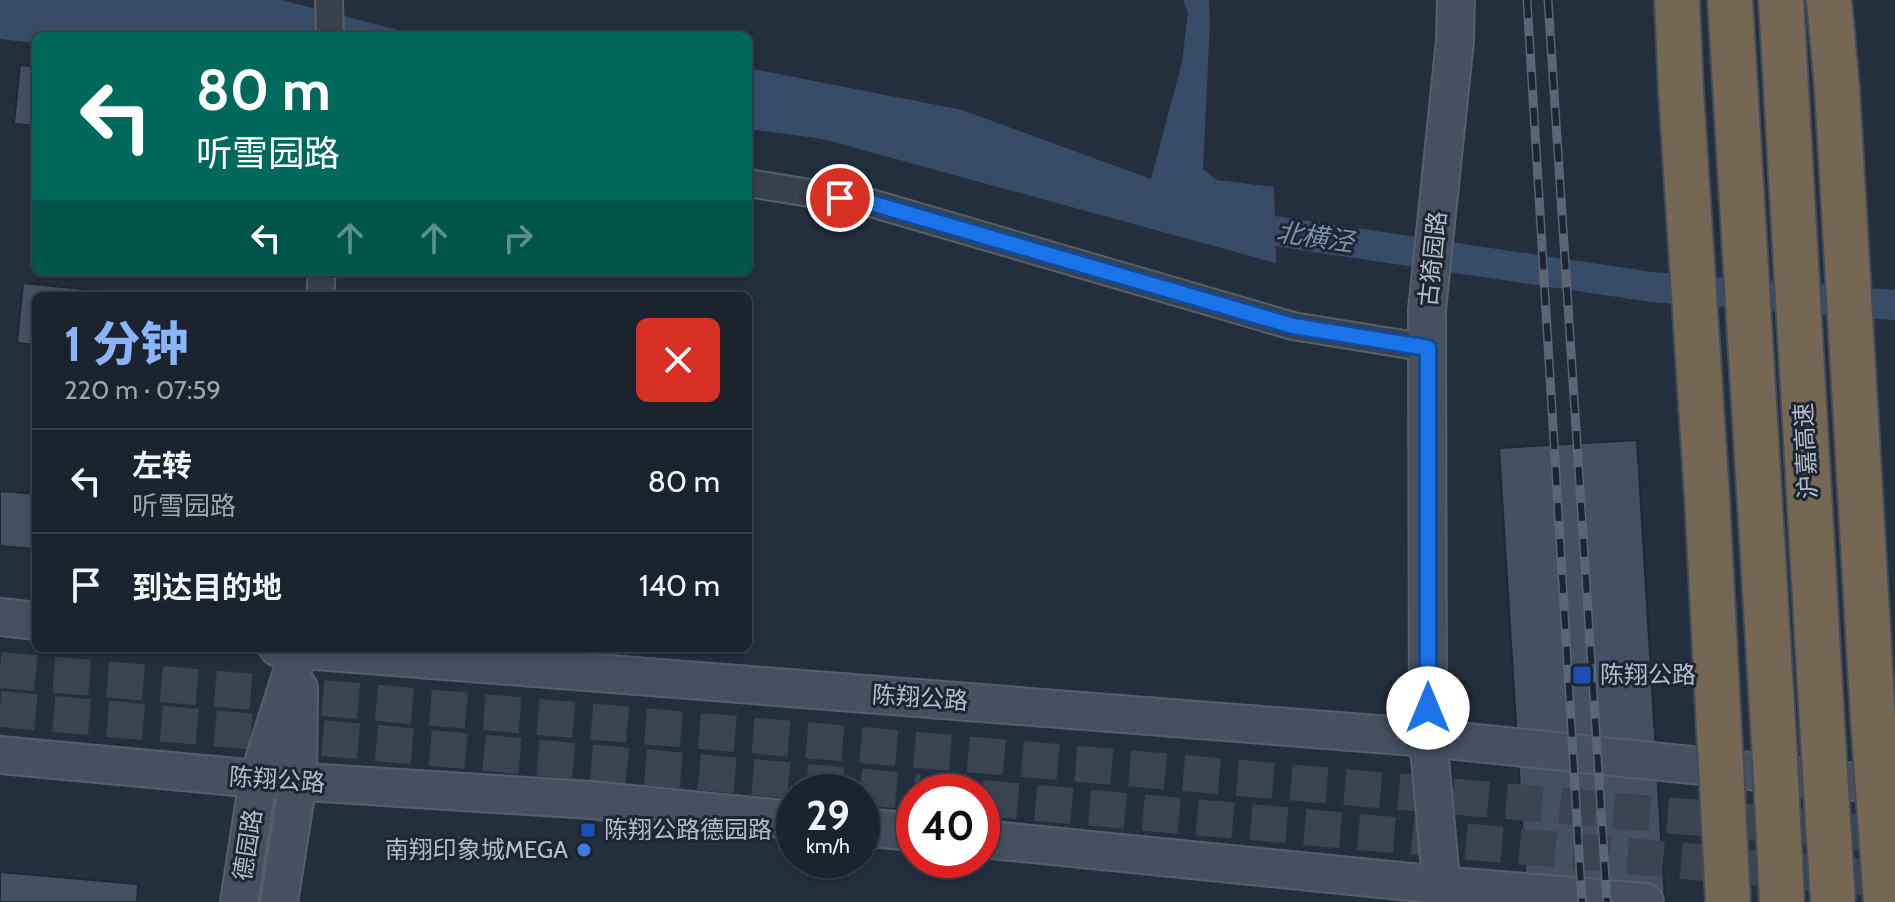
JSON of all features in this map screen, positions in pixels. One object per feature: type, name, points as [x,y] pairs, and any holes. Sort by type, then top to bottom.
[{"type":"highway","points":[[1677,0],[1728,902]]},
{"type":"highway","name":"沪嘉高速","points":[[1730,0],[1782,902]]},
{"type":"highway","name":"沪嘉高速","points":[[1781,0],[1833,902]]},
{"type":"highway","points":[[1829,0],[1837,88],[1886,902]]},
{"type":"main road","name":"古猗园路","points":[[1442,893],[1428,738],[1427,310],[1455,40],[1456,0]]},
{"type":"main road","points":[[0,617],[32,621]]},
{"type":"main road","name":"德园路","points":[[239,902],[258,779],[291,652]]},
{"type":"main road","name":"德园路","points":[[279,902],[298,782],[292,652]]},
{"type":"main road","name":"陈翔公路","points":[[330,652],[1428,738],[1895,786]]},
{"type":"main road","name":"陈翔公路","points":[[0,755],[258,779],[591,800],[776,818]]},
{"type":"main road","points":[[1000,841],[1442,893],[1645,902]]},
{"type":"street","points":[[329,0],[330,32]]},
{"type":"street","points":[[752,184],[871,203],[1293,326],[1428,348]]},
{"type":"water","points":[[0,0],[281,0],[398,30],[420,32],[32,32],[32,43],[0,39]]},
{"type":"water","points":[[1183,0],[1209,0],[1203,169],[1216,180],[1274,187],[1276,263],[823,139],[752,130],[752,69],[962,110],[1151,179],[1182,62],[1188,12]]},
{"type":"building","points":[[20,65],[32,66],[32,126],[14,124]]},
{"type":"building","points":[[23,283],[112,292],[32,292],[32,345],[17,343]]},
{"type":"building","name":"陈翔公路","points":[[1637,440],[1665,902],[1527,902],[1499,448]]},
{"type":"building","points":[[0,491],[32,494],[32,549],[0,546]]},
{"type":"building","points":[[0,872],[138,884],[137,902],[0,902]]},
{"type":"waterway","name":"北横泾","points":[[1234,225],[1652,287],[1895,305]]},
{"type":"tunnel","points":[[0,670],[1895,835]]},
{"type":"tunnel","points":[[0,709],[896,790]]},
{"type":"tunnel","points":[[1000,800],[1895,880]]},
{"type":"railway","points":[[1527,0],[1582,902]]},
{"type":"railway","points":[[1548,0],[1607,902]]},
{"type":"place","name":"陈翔公路","points":[[1582,675]]},
{"type":"place","name":"陈翔公路德园路","points":[[588,830]]},
{"type":"place","name":"南翔印象城MEGA","points":[[584,850]]},
{"type":"route","points":[[840,198],[871,203],[1293,326],[1428,348],[1428,708]]}]
